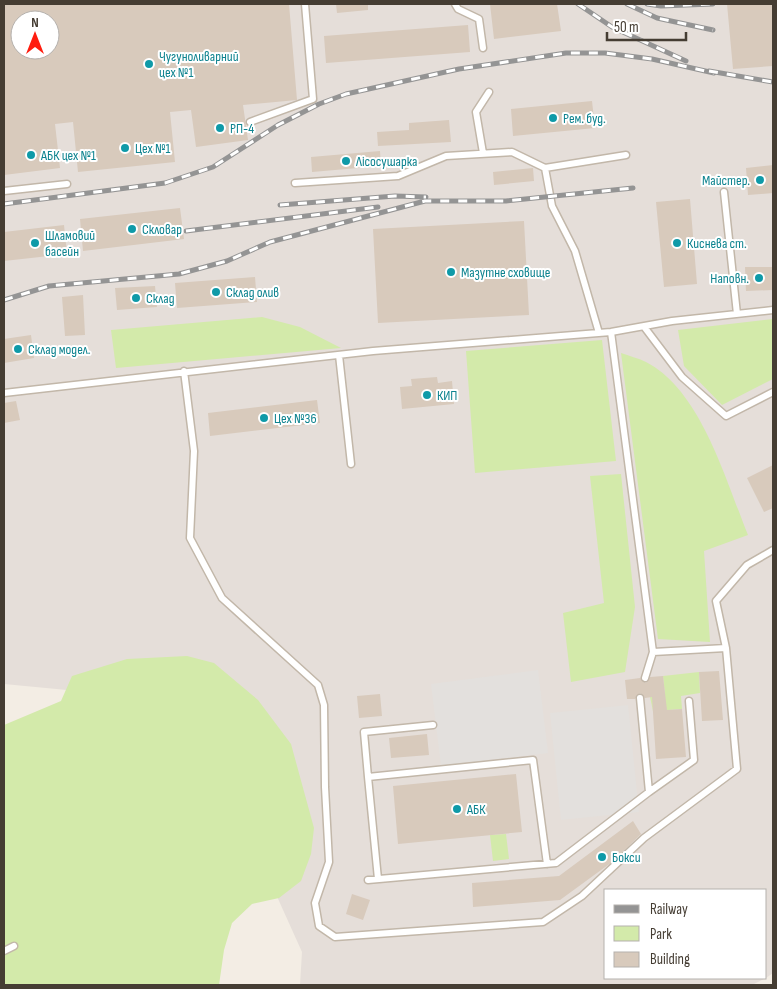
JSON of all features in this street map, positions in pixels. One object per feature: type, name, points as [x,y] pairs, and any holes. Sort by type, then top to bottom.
[{"type":"lane","points":[[250,122],[313,99],[305,4]]},
{"type":"lane","points":[[455,4],[458,9],[479,19],[482,48]]},
{"type":"lane","points":[[483,154],[476,112],[489,92]]},
{"type":"lane","points":[[295,183],[398,176],[446,156],[512,152],[545,168],[626,155]]},
{"type":"lane","points":[[545,168],[552,206],[575,251],[599,333]]},
{"type":"lane","points":[[4,191],[67,184]]},
{"type":"lane","points":[[724,192],[737,314]]},
{"type":"lane","points":[[5,392],[339,355],[611,332],[645,328],[672,321],[773,310]]},
{"type":"lane","points":[[645,328],[682,377],[726,416],[773,392]]},
{"type":"lane","points":[[611,332],[652,652],[645,678]]},
{"type":"lane","points":[[339,355],[351,464]]},
{"type":"lane","points":[[184,371],[194,451],[190,538],[222,598],[318,685],[324,705],[325,787],[329,862],[315,903],[319,926],[335,937],[543,922],[582,896],[644,838],[737,769],[726,648],[716,601],[747,566],[773,550]]},
{"type":"lane","points":[[652,652],[726,648]]},
{"type":"lane","points":[[640,698],[649,792]]},
{"type":"lane","points":[[368,880],[556,863],[694,760],[689,701]]},
{"type":"lane","points":[[378,879],[364,732],[433,725]]},
{"type":"lane","points":[[368,777],[534,760],[547,864]]},
{"type":"lane","points":[[4,951],[14,946]]},
{"type":"shaded area","points":[[4,4],[773,4],[773,973],[767,977],[767,889],[604,889],[604,979],[764,979],[752,985],[300,985],[302,952],[219,768],[88,692],[4,684]]},
{"type":"shaded area","points":[[538,670],[548,753],[441,766],[431,684]]},
{"type":"shaded area","points":[[628,705],[639,812],[561,820],[550,713]]},
{"type":"green space","points":[[262,317],[300,327],[341,348],[116,368],[111,330]]},
{"type":"green space","points":[[773,319],[773,379],[722,405],[684,366],[678,330]]},
{"type":"green space","points":[[602,340],[616,461],[475,473],[466,351]]},
{"type":"green space","points":[[621,353],[646,362],[665,375],[682,393],[697,415],[721,464],[748,535],[704,551],[710,642],[658,639]]},
{"type":"green space","points":[[621,474],[635,607],[625,672],[571,682],[563,613],[604,603],[590,476]]},
{"type":"green space","points":[[187,656],[214,663],[258,700],[291,744],[314,828],[311,854],[301,881],[279,898],[252,904],[232,923],[224,950],[219,985],[4,985],[4,725],[61,701],[72,676],[127,659]]},
{"type":"green space","points":[[699,672],[700,693],[681,696],[682,709],[653,711],[650,697],[665,695],[663,676]]},
{"type":"green space","points":[[506,834],[509,859],[493,861],[490,835]]},
{"type":"building","name":"Чугуноливарний цех №1","points":[[4,4],[289,4],[297,100],[243,105],[248,140],[196,147],[191,110],[170,112],[175,162],[78,172],[73,122],[55,124],[60,168],[4,175]]},
{"type":"building","points":[[336,4],[368,4],[368,10],[337,13]]},
{"type":"building","points":[[490,4],[557,4],[561,31],[494,39]]},
{"type":"building","points":[[727,4],[773,4],[773,66],[733,69]]},
{"type":"building","points":[[468,25],[470,52],[326,63],[324,36]]},
{"type":"building","name":"Рем. буд.","points":[[592,101],[595,128],[513,136],[511,109]]},
{"type":"building","name":"Лісосушарка","points":[[449,120],[451,142],[378,146],[377,132],[409,130],[409,123]]},
{"type":"building","name":"Лісосушарка","points":[[380,151],[381,166],[312,172],[311,157]]},
{"type":"building","name":"Майстер.","points":[[773,165],[773,193],[748,195],[746,168]]},
{"type":"building","points":[[533,168],[534,181],[494,185],[493,172]]},
{"type":"building","name":"Киснева ст.","points":[[690,199],[697,284],[664,287],[656,202]]},
{"type":"building","name":"Скловар","points":[[180,208],[184,239],[83,251],[80,219]]},
{"type":"building","name":"Мазутне сховище","points":[[524,221],[529,315],[378,323],[373,229]]},
{"type":"building","name":"Шламовий басейн","points":[[64,225],[67,254],[4,261],[4,232]]},
{"type":"building","name":"Наповн.","points":[[745,267],[773,267],[773,290],[746,291]]},
{"type":"building","name":"Склад олив","points":[[255,277],[257,302],[177,308],[175,283]]},
{"type":"building","name":"Склад","points":[[155,286],[157,307],[117,310],[115,288]]},
{"type":"building","points":[[83,295],[85,335],[65,336],[62,297]]},
{"type":"building","name":"Склад модел.","points":[[31,335],[34,358],[4,363],[4,339]]},
{"type":"building","name":"КИП","points":[[437,377],[438,383],[452,381],[454,404],[402,409],[400,387],[412,386],[411,379]]},
{"type":"building","name":"Цех №36","points":[[317,400],[320,423],[210,436],[208,413]]},
{"type":"building","points":[[16,401],[20,420],[4,423],[4,403]]},
{"type":"building","points":[[773,465],[773,508],[764,512],[747,478]]},
{"type":"building","points":[[719,671],[723,720],[702,721],[699,672]]},
{"type":"building","points":[[663,676],[667,710],[682,709],[686,757],[656,759],[652,697],[645,698],[640,693],[635,699],[627,699],[625,680],[640,678],[646,683],[650,677]]},
{"type":"building","points":[[380,694],[382,716],[359,718],[357,696]]},
{"type":"building","points":[[427,734],[429,755],[391,758],[389,738]]},
{"type":"building","name":"АБК","points":[[516,774],[522,832],[398,844],[393,786]]},
{"type":"building","points":[[633,821],[641,834],[612,862],[560,900],[473,907],[472,883],[559,876]]},
{"type":"building","points":[[352,894],[370,900],[363,920],[346,914]]},
{"type":"railway","points":[[578,4],[612,27],[686,61]]},
{"type":"railway","points":[[627,4],[657,18],[713,30]]},
{"type":"railway","points":[[647,4],[661,6],[713,4]]},
{"type":"railway","points":[[4,204],[165,183],[213,167],[278,125],[319,104],[346,94],[459,69],[566,53],[605,53],[652,59],[714,73]]},
{"type":"railway","points":[[709,71],[773,82]]},
{"type":"railway","points":[[4,300],[49,286],[179,274],[227,261],[270,242],[425,201],[506,201],[633,188]]},
{"type":"railway","points":[[280,205],[395,196],[426,197]]},
{"type":"railway","points":[[186,231],[378,207]]},
{"type":"place","name":"Чугуноливарний цех №1","points":[[149,64]]},
{"type":"place","name":"Рем. буд.","points":[[553,118]]},
{"type":"place","name":"РП-4","points":[[220,128]]},
{"type":"place","name":"Цех №1","points":[[125,148]]},
{"type":"place","name":"АБК цех №1","points":[[31,155]]},
{"type":"place","name":"Лісосушарка","points":[[346,161]]},
{"type":"place","name":"Майстер.","points":[[760,180]]},
{"type":"place","name":"Скловар","points":[[132,229]]},
{"type":"place","name":"Шламовий басейн","points":[[35,243]]},
{"type":"place","name":"Киснева ст.","points":[[677,243]]},
{"type":"place","name":"Мазутне сховище","points":[[451,272]]},
{"type":"place","name":"Наповн.","points":[[759,278]]},
{"type":"place","name":"Склад олив","points":[[216,292]]},
{"type":"place","name":"Склад","points":[[136,298]]},
{"type":"place","name":"Склад модел.","points":[[18,349]]},
{"type":"place","name":"КИП","points":[[427,395]]},
{"type":"place","name":"Цех №36","points":[[264,418]]},
{"type":"place","name":"АБК","points":[[457,809]]},
{"type":"place","name":"Бокси","points":[[602,857]]}]
